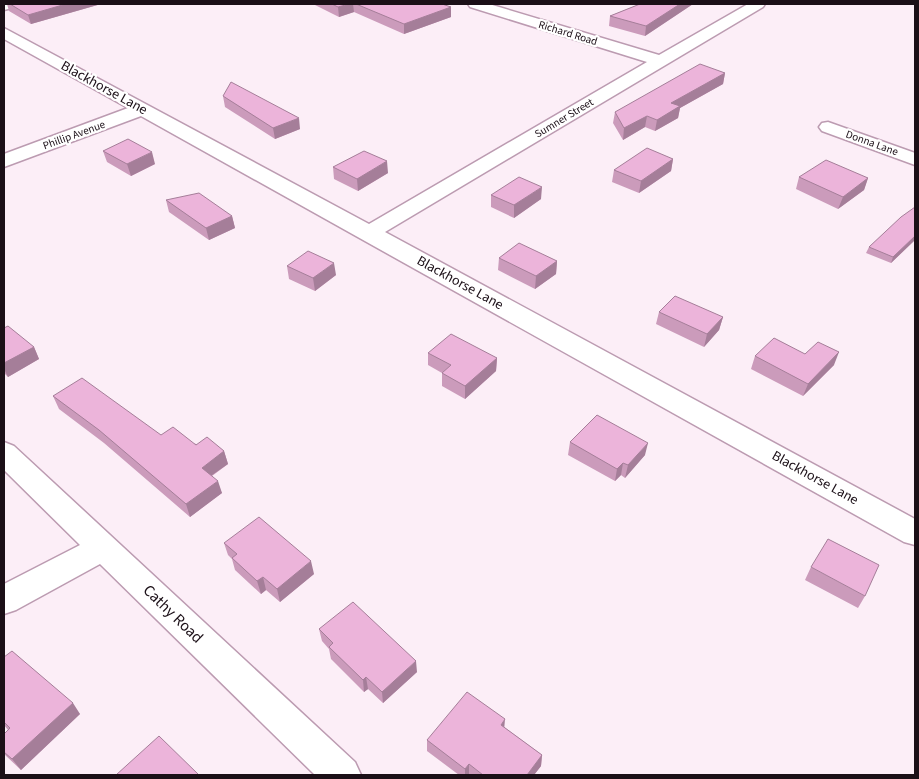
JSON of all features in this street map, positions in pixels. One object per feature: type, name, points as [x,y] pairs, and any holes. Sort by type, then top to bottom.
[{"type":"street","points":[[4,6],[10,4]]},
{"type":"street","name":"Richard Road","points":[[475,4],[660,62]]},
{"type":"street","name":"Sumner Street","points":[[369,233],[758,4]]},
{"type":"street","name":"Blackhorse Lane","points":[[4,33],[915,533]]},
{"type":"street","name":"Phillip Avenue","points":[[4,160],[143,110]]},
{"type":"street","name":"Donna Lane","points":[[828,127],[915,159]]},
{"type":"street","name":"Cathy Road","points":[[4,453],[342,775]]},
{"type":"street","points":[[4,600],[103,548]]},
{"type":"building","points":[[10,4],[66,4],[28,15]]},
{"type":"building","points":[[332,4],[349,4],[338,7]]},
{"type":"building","points":[[356,4],[442,4],[451,7],[404,24]]},
{"type":"building","points":[[640,4],[680,4],[646,26],[610,16]]},
{"type":"building","points":[[700,64],[725,73],[671,103],[680,106],[657,120],[647,116],[624,128],[615,112]]},
{"type":"building","points":[[231,82],[299,118],[273,128],[223,96]]},
{"type":"building","points":[[128,139],[152,152],[127,164],[103,151]]},
{"type":"building","points":[[647,148],[673,159],[641,181],[614,170]]},
{"type":"building","points":[[364,151],[387,161],[357,179],[333,167]]},
{"type":"building","points":[[826,160],[868,178],[843,197],[799,177]]},
{"type":"building","points":[[519,177],[542,187],[514,205],[491,195]]},
{"type":"building","points":[[199,193],[232,216],[206,228],[166,200]]},
{"type":"building","points":[[915,207],[915,236],[893,257],[869,247],[901,217]]},
{"type":"building","points":[[519,243],[557,261],[536,276],[499,258]]},
{"type":"building","points":[[308,251],[334,263],[313,278],[287,266]]},
{"type":"building","points":[[675,296],[723,317],[707,334],[659,312]]},
{"type":"building","points":[[8,326],[34,347],[4,363],[4,328]]},
{"type":"building","points":[[451,334],[497,358],[465,386],[442,373],[451,365],[428,353]]},
{"type":"building","points":[[774,338],[805,354],[818,342],[839,352],[808,384],[755,356]]},
{"type":"building","points":[[82,378],[161,435],[173,427],[196,445],[207,437],[224,451],[202,468],[218,481],[186,504],[99,430],[53,396]]},
{"type":"building","points":[[597,415],[648,443],[628,465],[623,463],[617,469],[570,442]]},
{"type":"building","points":[[259,517],[311,561],[277,589],[263,577],[257,581],[232,558],[237,554],[224,543]]},
{"type":"building","points":[[828,539],[879,565],[865,596],[811,567]]},
{"type":"building","points":[[353,602],[416,661],[382,692],[366,677],[363,680],[329,647],[333,643],[319,629]]},
{"type":"building","points":[[12,651],[73,703],[12,759],[4,752],[4,734],[10,728],[4,722],[4,657]]},
{"type":"building","points":[[467,692],[505,719],[501,725],[542,755],[527,775],[483,775],[469,764],[465,769],[427,740]]},
{"type":"building","points":[[159,736],[199,775],[116,775]]}]
